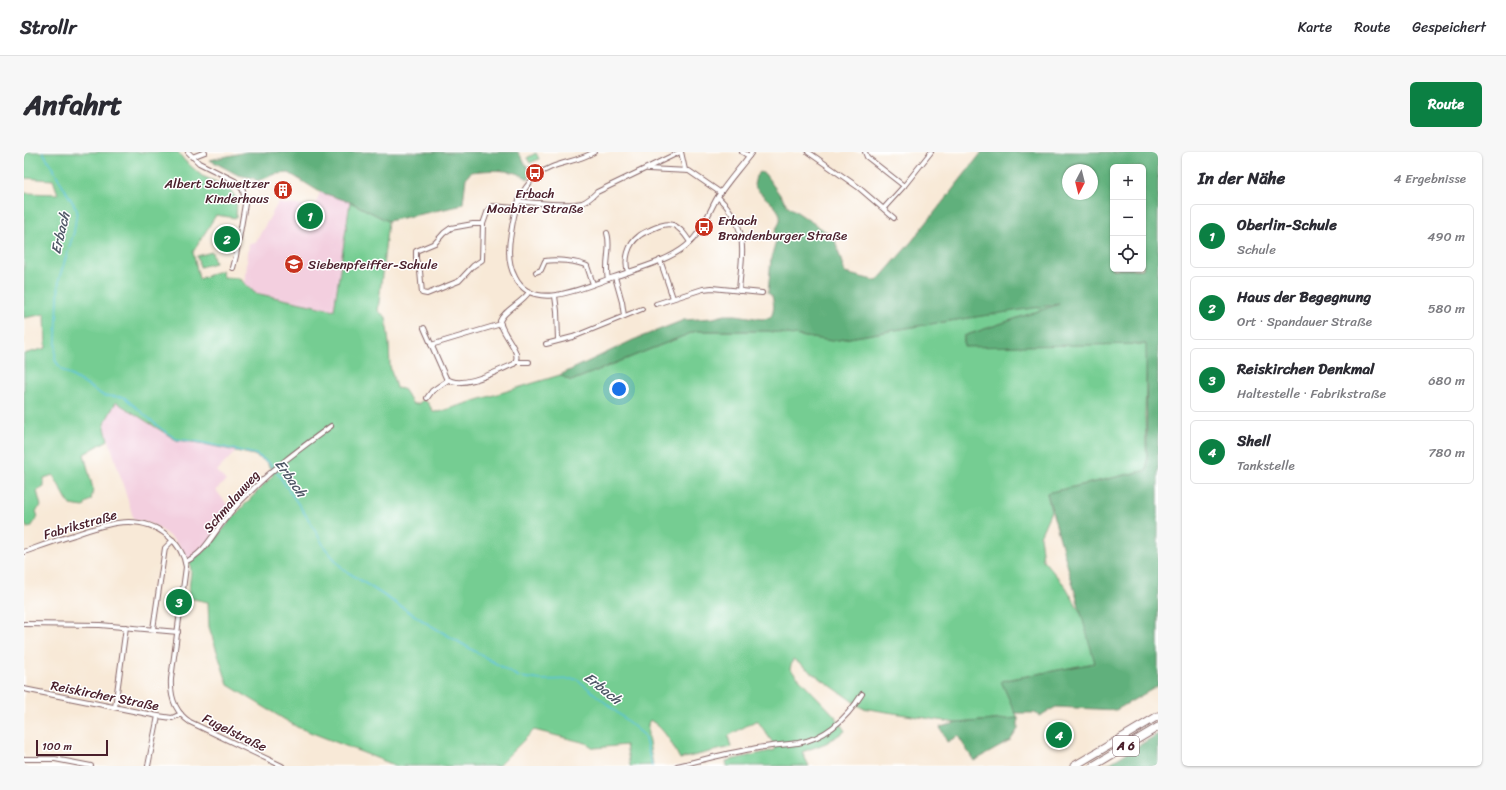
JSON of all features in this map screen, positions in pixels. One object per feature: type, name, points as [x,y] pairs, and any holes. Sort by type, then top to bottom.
[{"type":"highway","name":"A 6","points":[[1074,766],[1158,715]]},
{"type":"highway","name":"A 6","points":[[1093,766],[1158,727]]},
{"type":"street","points":[[188,152],[206,168],[235,181],[243,190],[245,204],[233,268]]},
{"type":"street","points":[[192,157],[205,152]]},
{"type":"street","points":[[594,152],[582,158],[555,165],[543,170],[527,185],[522,192],[516,208],[510,235],[509,257],[513,273],[522,287],[529,292],[543,296],[555,296],[615,277],[677,252],[690,242],[719,195],[752,152]]},
{"type":"street","points":[[519,201],[539,204],[582,203],[597,192],[681,152],[685,170]]},
{"type":"street","points":[[742,152],[749,156]]},
{"type":"street","points":[[808,152],[884,208],[894,218]]},
{"type":"street","points":[[865,152],[867,157],[904,186]]},
{"type":"street","points":[[884,208],[931,152]]},
{"type":"street","points":[[647,169],[685,170],[694,173],[719,195],[738,222],[742,239],[739,291]]},
{"type":"street","points":[[483,224],[473,224],[451,228],[435,243],[416,252],[416,259],[420,271],[422,293],[428,294],[459,281],[473,266],[480,262],[483,257],[483,224],[488,210],[492,206],[516,208]]},
{"type":"street","points":[[628,272],[626,262],[628,251],[630,245],[639,236],[660,226],[672,225],[678,227],[690,242]]},
{"type":"street","points":[[607,233],[609,243],[606,271],[608,279]]},
{"type":"street","points":[[536,272],[541,270],[545,261],[560,260],[580,263],[587,266],[593,284]]},
{"type":"street","points":[[660,260],[673,298]]},
{"type":"street","points":[[615,277],[624,316]]},
{"type":"street","points":[[656,304],[703,289],[712,288],[762,293]]},
{"type":"street","points":[[516,362],[517,358],[514,349],[506,338],[501,324],[502,318],[525,298],[529,292]]},
{"type":"street","points":[[555,296],[558,340]]},
{"type":"street","points":[[546,344],[573,337],[642,309]]},
{"type":"street","points":[[431,345],[501,324]]},
{"type":"street","points":[[424,328],[448,380]]},
{"type":"street","points":[[427,398],[432,391],[448,380],[463,382],[477,379],[516,362],[529,362]]},
{"type":"street","name":"Schmalauweg","points":[[185,562],[204,549],[228,516],[252,489],[274,469],[331,426]]},
{"type":"street","name":"Fabrikstraße","points":[[24,552],[91,529],[119,522],[133,522],[147,525],[161,531],[173,540],[182,553],[185,562],[186,576],[170,688],[172,698],[181,714]]},
{"type":"street","points":[[153,629],[165,548],[173,540]]},
{"type":"street","points":[[24,624],[76,624],[178,632]]},
{"type":"street","points":[[115,707],[126,627]]},
{"type":"street","name":"Reiskircher Straße","points":[[24,689],[158,716],[172,718],[181,714]]},
{"type":"street","points":[[677,766],[768,746],[800,742],[823,733],[845,717],[862,694]]},
{"type":"street","name":"Fugelstraße","points":[[181,714],[185,719],[200,727],[282,766]]},
{"type":"street","points":[[148,766],[158,716]]},
{"type":"street","points":[[24,759],[55,759],[92,766]]},
{"type":"shaded area","name":"Siebenpfeiffer-Schule","points":[[320,192],[350,202],[335,310],[255,293],[245,284],[249,243],[255,243],[278,203],[315,207]]},
{"type":"shaded area","points":[[116,402],[176,440],[236,451],[217,471],[226,481],[216,490],[235,515],[207,549],[190,561],[175,541],[158,527],[134,520],[104,424]]},
{"type":"green space","points":[[25,152],[178,152],[184,160],[202,176],[228,187],[237,199],[236,218],[216,215],[193,252],[199,279],[222,270],[223,277],[239,278],[255,293],[334,310],[350,202],[388,221],[378,311],[386,317],[390,366],[396,388],[403,389],[413,404],[418,404],[423,400],[428,403],[433,411],[438,412],[560,375],[571,381],[696,331],[768,331],[832,341],[1062,303],[964,336],[964,346],[1147,344],[1145,416],[1147,470],[1047,493],[1051,511],[1040,536],[1043,560],[1066,587],[1089,627],[1095,663],[1001,681],[1018,718],[957,723],[862,708],[793,659],[790,669],[835,716],[845,731],[826,743],[802,752],[809,766],[727,766],[726,761],[775,750],[773,743],[757,720],[728,736],[731,747],[680,759],[664,732],[650,720],[648,724],[648,735],[653,765],[630,766],[626,745],[594,748],[586,743],[534,730],[498,766],[397,766],[297,727],[228,685],[209,627],[208,602],[188,598],[191,572],[190,561],[207,549],[235,515],[273,475],[267,462],[254,455],[199,443],[176,440],[116,402],[104,424],[108,440],[84,454],[93,489],[91,500],[87,502],[84,507],[70,505],[53,475],[44,478],[44,487],[37,491],[41,506],[36,511],[38,517],[31,527],[27,528],[24,522],[24,354],[46,348],[45,314],[24,318],[24,193],[58,194],[53,180],[24,178]]},
{"type":"green space","points":[[246,152],[518,152],[532,174],[528,179],[522,175],[508,171],[493,170],[471,172],[466,178],[463,203],[459,206],[388,221],[350,202],[320,192],[289,173],[276,174],[257,181],[253,178],[238,175],[210,160]]},
{"type":"green space","points":[[982,152],[1158,152],[1158,686],[1116,710],[1056,707],[1039,716],[1035,713],[1015,713],[1001,681],[1095,663],[1047,493],[1147,470],[1146,344],[964,347],[964,336],[1059,304],[832,341],[768,331],[696,331],[571,381],[560,375],[633,340],[684,320],[713,318],[725,315],[762,319],[770,318],[774,307],[772,296],[768,293],[771,258],[776,242],[774,234],[780,220],[780,216],[773,204],[760,193],[754,185],[756,176],[760,172],[765,174],[788,206],[834,237],[845,273],[877,281],[912,241]]},
{"type":"green space","points":[[536,153],[539,159],[530,163],[527,158]]},
{"type":"green space","points":[[212,252],[215,263],[200,267],[197,256]]},
{"type":"green space","points":[[1018,718],[1018,729],[1010,741],[974,761],[958,736],[947,742],[940,727],[957,723]]},
{"type":"green space","points":[[1158,734],[1158,766],[1105,766]]},
{"type":"waterway","name":"Erbach","points":[[43,152],[77,210],[74,232],[59,279],[55,360],[61,369],[104,396],[124,397],[160,428],[176,439],[199,442],[255,454],[268,462],[278,474],[309,520],[325,548],[343,569],[428,624],[519,677],[542,680],[577,679],[644,735],[652,766]]},
{"type":"place","name":"Erbach Moabiter Straße","points":[[535,173]]},
{"type":"place","name":"Albert Schweitzer Kinderhaus","points":[[283,190]]},
{"type":"place","name":"Oberlin-Schule","points":[[310,216]]},
{"type":"place","name":"Erbach Brandenburger Straße","points":[[704,227]]},
{"type":"place","name":"Haus der Begegnung","points":[[227,239]]},
{"type":"place","name":"Siebenpfeiffer-Schule","points":[[294,264]]},
{"type":"place","name":"Reiskirchen Denkmal","points":[[179,602]]},
{"type":"place","name":"Shell","points":[[1059,735]]}]
